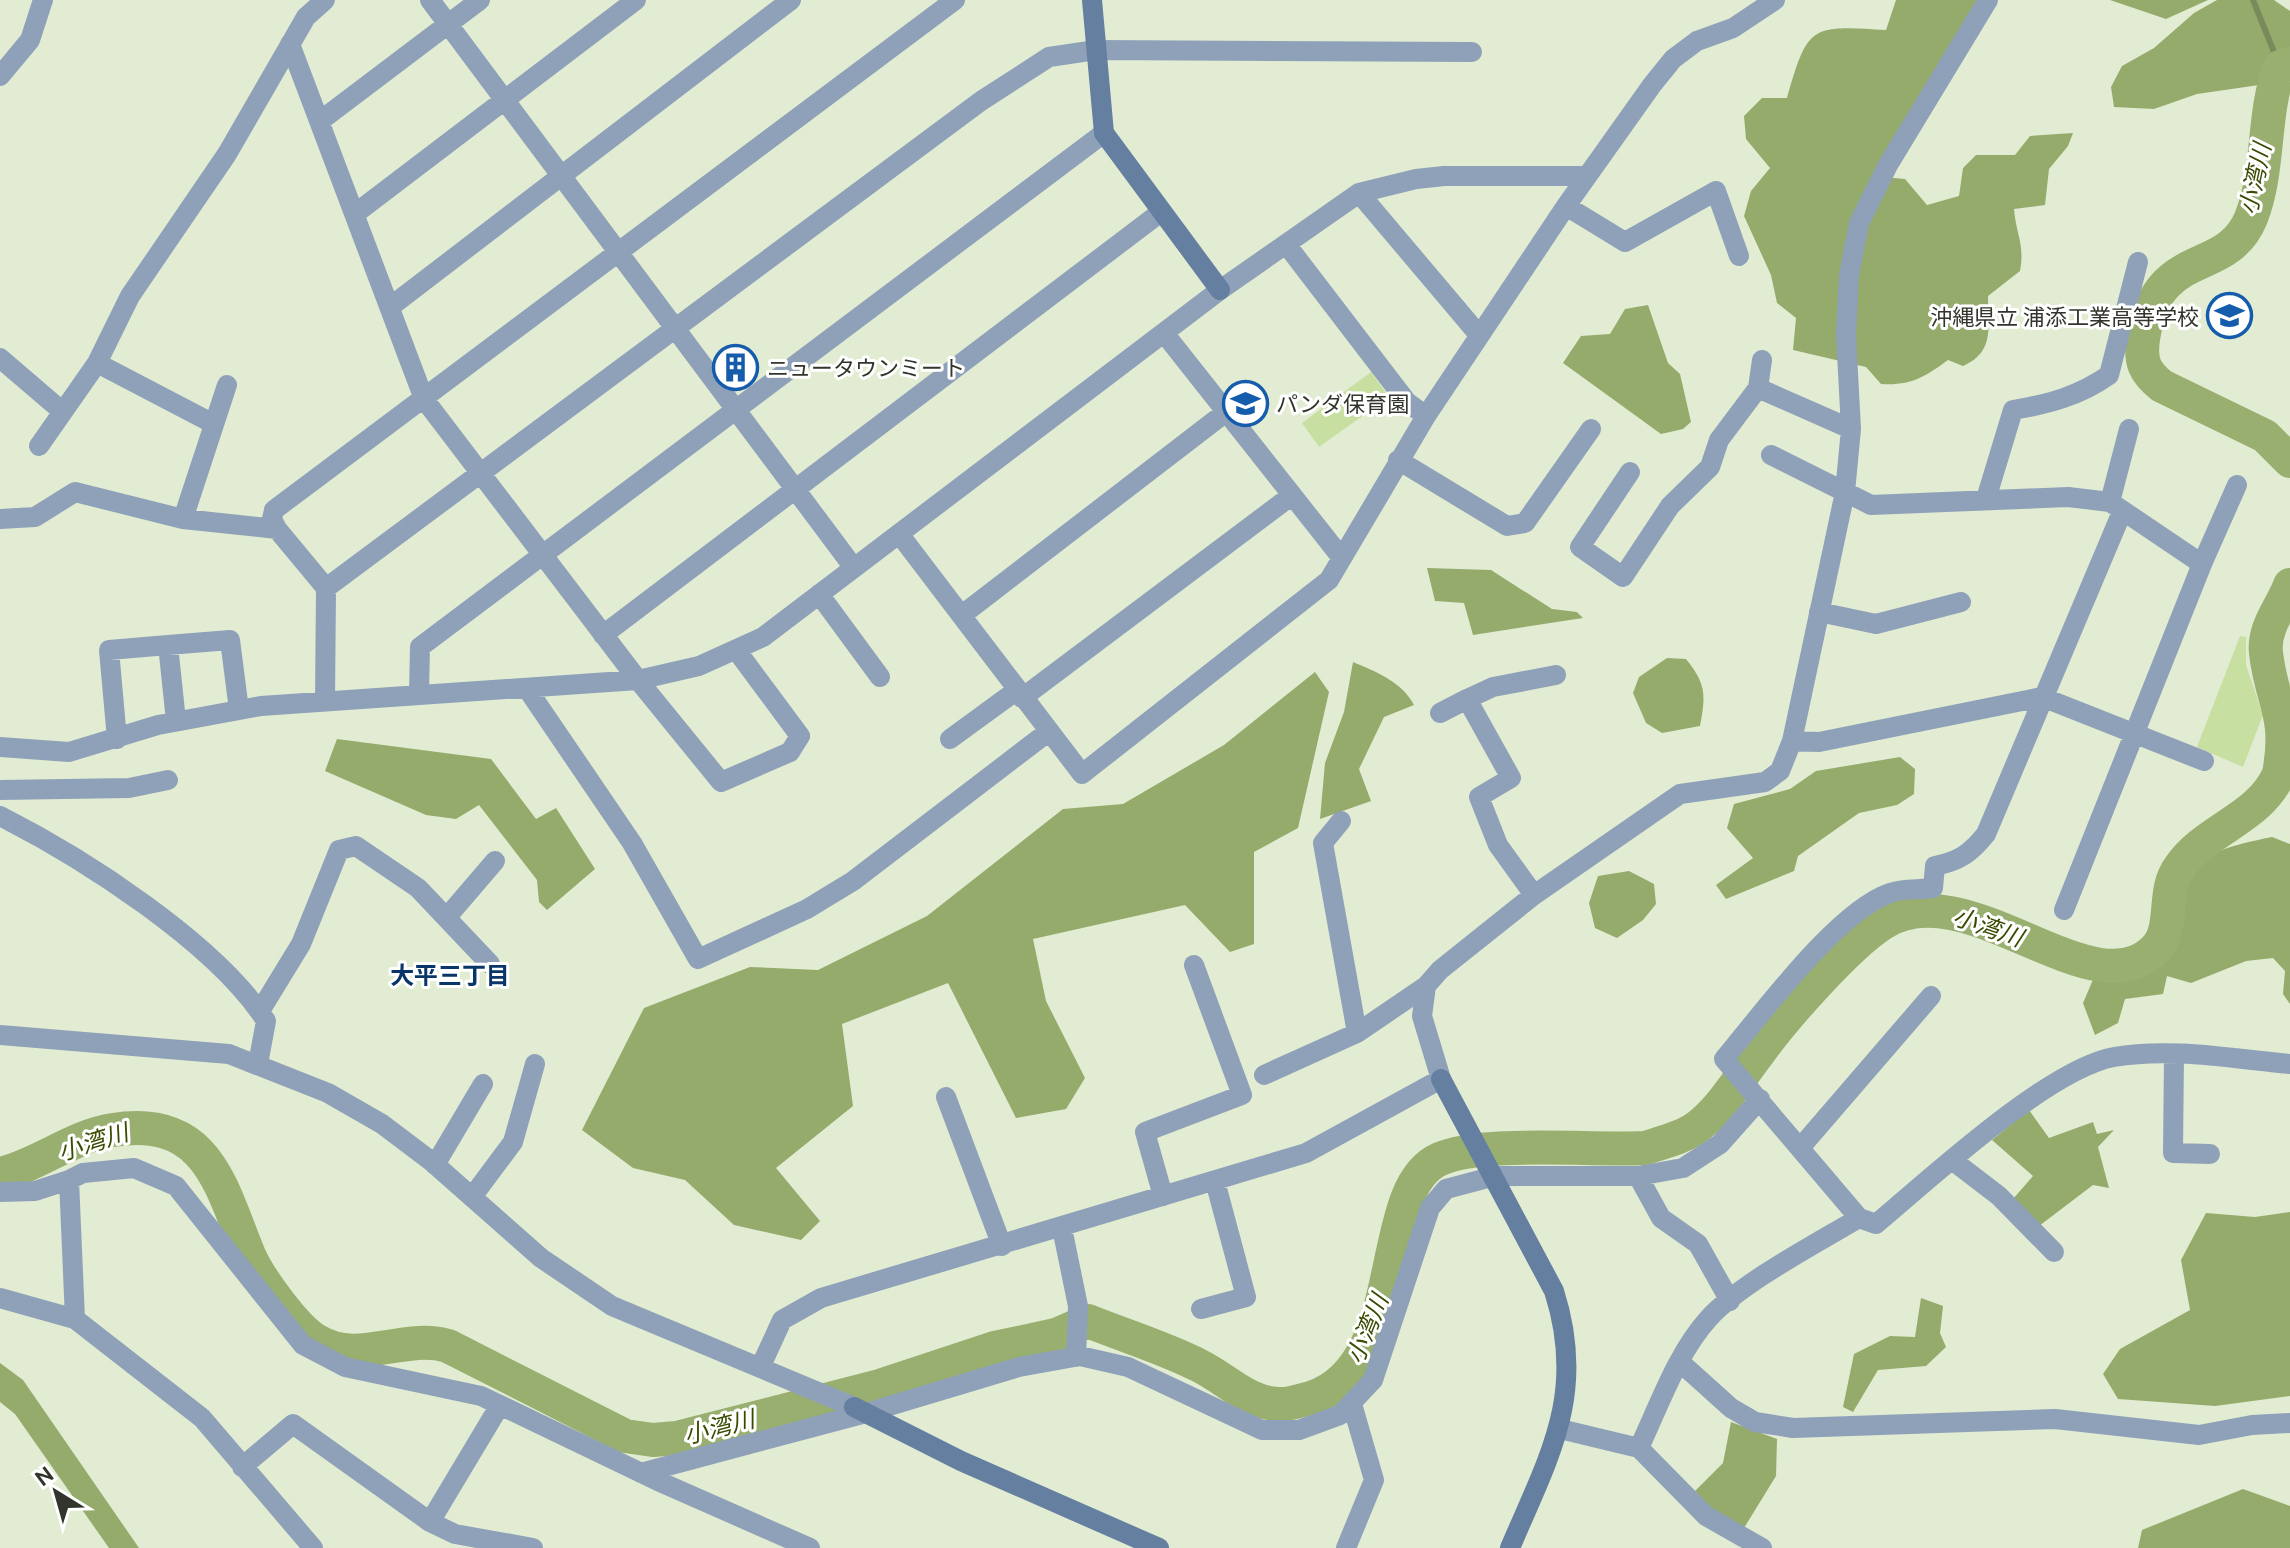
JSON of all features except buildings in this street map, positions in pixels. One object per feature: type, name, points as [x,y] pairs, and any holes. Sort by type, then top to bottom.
[{"type":"street","points":[[0,76],[30,40],[43,0]]},
{"type":"street","points":[[39,446],[97,363],[130,296],[227,154],[306,17],[325,0]]},
{"type":"street","points":[[430,0],[854,568]]},
{"type":"street","points":[[320,121],[480,0]]},
{"type":"street","points":[[356,213],[636,0]]},
{"type":"street","points":[[390,307],[791,0]]},
{"type":"street","points":[[325,702],[326,588],[277,529],[272,519],[274,510],[955,0]]},
{"type":"street","points":[[1092,0],[1104,133],[1220,290]]},
{"type":"street","points":[[900,535],[1082,774],[1317,593],[1329,580],[1398,460],[1479,335],[1587,176],[1673,59],[1697,41],[1733,28],[1775,0]]},
{"type":"street","points":[[1264,1075],[1357,1033],[1426,986],[1440,970],[1534,895],[1680,794],[1765,782],[1780,771],[1792,741],[1845,492],[1851,429],[1846,335],[1849,275],[1859,223],[1888,165],[1988,0]]},
{"type":"street","points":[[290,44],[424,399],[603,635],[721,782],[790,752],[800,736],[737,651]]},
{"type":"street","points":[[326,588],[981,101],[1049,57],[1096,50],[1472,52]]},
{"type":"street","points":[[419,694],[420,647],[1104,133]]},
{"type":"street","points":[[0,747],[69,752],[176,721],[239,710],[419,694],[528,690],[638,680],[699,666],[763,637],[1220,290],[1359,193],[1403,181],[1444,176],[1587,176]]},
{"type":"street","points":[[1566,206],[1625,242],[1716,191],[1739,256]]},
{"type":"street","points":[[1359,193],[1479,335]]},
{"type":"street","points":[[603,635],[1161,212]]},
{"type":"street","points":[[1286,244],[1407,402],[1426,416]]},
{"type":"street","points":[[1986,499],[2013,410],[2049,404],[2090,388],[2109,375],[2138,262]]},
{"type":"street","points":[[1164,333],[1341,557]]},
{"type":"street","points":[[0,358],[63,412]]},
{"type":"street","points":[[1630,472],[1580,547],[1623,577],[1670,506],[1710,467],[1719,440],[1758,388],[1762,360]]},
{"type":"street","points":[[97,363],[212,423]]},
{"type":"street","points":[[183,519],[227,385]]},
{"type":"street","points":[[1758,388],[1851,429]]},
{"type":"street","points":[[962,615],[1226,412]]},
{"type":"street","points":[[1398,460],[1507,526],[1525,523],[1591,429]]},
{"type":"street","points":[[2129,429],[2116,507],[1986,834],[1972,852],[1959,861],[1935,866],[1933,888],[1890,892],[1855,912],[1798,972],[1724,1059],[1859,1218],[1876,1224],[2033,1098],[2079,1071],[2112,1057],[2174,1054],[2290,1064]]},
{"type":"street","points":[[1771,455],[1871,505],[2068,497],[2116,507],[2202,564]]},
{"type":"street","points":[[2064,910],[2202,564],[2237,485]]},
{"type":"street","points":[[0,519],[35,517],[75,492],[183,519],[277,529]]},
{"type":"street","points":[[950,739],[1019,694],[1291,496]]},
{"type":"street","points":[[819,594],[880,677]]},
{"type":"street","points":[[1819,612],[1876,624],[1961,602]]},
{"type":"street","points":[[117,739],[109,650],[230,640],[239,710]]},
{"type":"street","points":[[168,645],[176,721]]},
{"type":"street","points":[[1440,713],[1493,687],[1556,675]]},
{"type":"street","points":[[528,690],[632,843],[698,959],[807,909],[853,881],[1048,732]]},
{"type":"street","points":[[1792,741],[1819,742],[2042,697],[2204,761]]},
{"type":"street","points":[[1467,699],[1511,778],[1479,797],[1498,845],[1534,895]]},
{"type":"street","points":[[0,790],[129,788],[168,780]]},
{"type":"street","points":[[0,816],[113,883],[212,959],[248,993],[266,1021],[258,1064]]},
{"type":"street","points":[[1341,821],[1323,843],[1357,1033]]},
{"type":"street","points":[[260,1011],[301,944],[339,850],[356,846],[418,888],[490,964]]},
{"type":"street","points":[[447,917],[495,861]]},
{"type":"street","points":[[1163,1196],[1145,1132],[1242,1095],[1194,965]]},
{"type":"street","points":[[1426,986],[1422,1016],[1441,1079],[1554,1291],[1563,1320],[1568,1356],[1560,1429],[1510,1548]]},
{"type":"street","points":[[1800,1148],[1931,996]]},
{"type":"street","points":[[0,1035],[229,1054],[328,1093],[382,1124],[435,1165],[541,1258],[612,1306],[860,1410],[961,1461],[1159,1548]]},
{"type":"street","points":[[2174,1054],[2173,1153],[2210,1154]]},
{"type":"street","points":[[472,1197],[513,1142],[535,1064]]},
{"type":"street","points":[[760,1368],[782,1320],[821,1298],[1306,1153],[1441,1079]]},
{"type":"street","points":[[435,1165],[483,1084]]},
{"type":"street","points":[[946,1097],[1002,1246]]},
{"type":"street","points":[[641,1473],[1019,1367],[1076,1357],[1128,1367],[1262,1430],[1299,1430],[1340,1415],[1373,1380],[1430,1208],[1446,1189],[1493,1174],[1638,1176],[1683,1168],[1720,1144],[1758,1097]]},
{"type":"street","points":[[1952,1160],[1999,1196],[2054,1252]]},
{"type":"street","points":[[0,1192],[35,1191],[83,1173],[134,1168],[176,1186],[303,1345],[345,1367],[481,1396],[641,1473],[810,1548]]},
{"type":"street","points":[[1638,1176],[1661,1218],[1698,1244],[1730,1301]]},
{"type":"street","points":[[69,1180],[75,1319]]},
{"type":"street","points":[[1201,1309],[1246,1297],[1215,1181]]},
{"type":"street","points":[[1639,1448],[1681,1363],[1709,1317],[1859,1218]]},
{"type":"street","points":[[1062,1228],[1078,1306],[1076,1357]]},
{"type":"street","points":[[0,1298],[75,1319],[202,1418],[313,1548]]},
{"type":"street","points":[[1681,1363],[1731,1408],[1755,1422],[1793,1428],[2055,1419],[2199,1435],[2252,1425],[2290,1423]]},
{"type":"street","points":[[1346,1548],[1374,1480],[1352,1404]]},
{"type":"street","points":[[430,1522],[500,1405]]},
{"type":"street","points":[[242,1467],[293,1424],[430,1522],[455,1534],[533,1548]]},
{"type":"street","points":[[1560,1429],[1639,1448],[1706,1516],[1762,1548]]},
{"type":"green space","points":[[1896,0],[1977,0],[1873,176],[1905,179],[1927,205],[1959,196],[1963,168],[1976,155],[2015,155],[2030,136],[2073,133],[2068,146],[2049,169],[2045,205],[2014,209],[2021,247],[2020,271],[1988,296],[1988,337],[1980,354],[1963,366],[1948,360],[1917,379],[1881,384],[1866,367],[1793,350],[1796,318],[1777,303],[1771,275],[1744,216],[1751,191],[1770,168],[1746,139],[1744,116],[1762,98],[1787,98],[1801,56],[1816,35],[1841,28],[1886,30]]},
{"type":"green space","points":[[2110,0],[2208,0],[2166,19]]},
{"type":"green space","points":[[2217,0],[2274,0],[2290,11],[2290,65],[2266,84],[2197,94],[2154,109],[2114,107],[2111,87],[2122,66],[2154,48],[2194,13]]},
{"type":"green space","points":[[1648,305],[1668,363],[1680,374],[1691,422],[1683,429],[1661,434],[1563,363],[1581,336],[1610,334],[1625,309]]},
{"type":"green space","points":[[1371,372],[1389,397],[1319,447],[1302,423]]},
{"type":"green space","points":[[1427,568],[1491,570],[1552,609],[1577,612],[1583,618],[1473,635],[1464,603],[1435,601]]},
{"type":"green space","points":[[2240,636],[2246,637],[2246,665],[2263,715],[2243,767],[2197,747]]},
{"type":"green space","points":[[1667,658],[1686,659],[1701,683],[1703,706],[1700,726],[1662,733],[1646,723],[1633,693],[1639,677]]},
{"type":"green space","points":[[1353,662],[1396,684],[1414,705],[1384,717],[1359,769],[1371,801],[1320,819],[1325,763],[1344,712]]},
{"type":"green space","points":[[1315,672],[1329,692],[1298,828],[1254,852],[1254,944],[1230,952],[1185,905],[1033,939],[1046,1001],[1085,1078],[1066,1109],[1016,1118],[948,983],[842,1024],[853,1106],[776,1168],[820,1221],[801,1240],[734,1225],[685,1180],[633,1168],[582,1130],[644,1008],[750,967],[818,970],[927,916],[1063,809],[1123,804],[1224,745]]},
{"type":"green space","points":[[337,739],[491,759],[536,819],[556,808],[595,869],[547,910],[539,902],[537,880],[479,805],[456,819],[426,815],[325,771]]},
{"type":"green space","points":[[1900,757],[1915,769],[1914,794],[1897,805],[1859,813],[1798,856],[1794,871],[1726,899],[1716,885],[1753,858],[1727,828],[1734,804],[1790,789],[1816,771]]},
{"type":"green space","points":[[2272,837],[2290,844],[2290,1004],[2283,994],[2285,971],[2273,958],[2246,961],[2191,983],[2167,976],[2163,994],[2125,999],[2118,1023],[2095,1035],[2083,1003],[2095,975],[2136,972],[2160,957],[2170,949],[2180,899],[2194,869],[2222,850]]},
{"type":"green space","points":[[1629,871],[1654,884],[1656,904],[1643,920],[1617,938],[1595,928],[1589,903],[1598,876]]},
{"type":"green space","points":[[2029,1110],[2049,1138],[2093,1122],[2097,1134],[2114,1130],[2098,1147],[2109,1188],[2093,1185],[2039,1226],[2013,1199],[2033,1176],[1992,1140]]},
{"type":"green space","points":[[2290,1212],[2290,1396],[2215,1406],[2118,1399],[2103,1374],[2120,1349],[2190,1310],[2181,1260],[2206,1213],[2255,1217]]},
{"type":"green space","points":[[1921,1298],[1943,1306],[1940,1333],[1946,1347],[1926,1366],[1878,1370],[1853,1412],[1843,1407],[1854,1354],[1890,1336],[1915,1337]]},
{"type":"green space","points":[[0,1363],[23,1380],[139,1548],[109,1548],[15,1414],[0,1402]]},
{"type":"green space","points":[[1731,1422],[1777,1439],[1776,1476],[1744,1528],[1712,1511],[1695,1491],[1723,1463]]},
{"type":"green space","points":[[2243,1489],[2290,1506],[2290,1548],[2138,1548],[2142,1530]]},
{"type":"waterway","points":[[2253,0],[2280,67]]},
{"type":"waterway","name":"小湾川","points":[[2290,64],[2280,67],[2274,85],[2261,181],[2251,218],[2240,237],[2226,249],[2177,275],[2162,289],[2151,309],[2142,354],[2147,371],[2162,386],[2265,436],[2290,461]]},
{"type":"waterway","name":"小湾川","points":[[0,1174],[98,1133],[145,1128],[171,1134],[191,1145],[206,1162],[219,1182],[261,1276],[288,1314],[317,1341],[333,1348],[349,1350],[415,1343],[448,1346],[625,1436],[653,1440],[677,1438],[880,1386],[995,1348],[1056,1335],[1088,1321],[1187,1360],[1260,1400],[1280,1404],[1301,1401],[1342,1380],[1364,1351],[1378,1316],[1405,1204],[1419,1176],[1440,1159],[1459,1153],[1510,1148],[1645,1148],[1689,1132],[1717,1108],[1799,1003],[1852,948],[1883,923],[1917,911],[1953,914],[2100,965],[2130,964],[2156,948],[2165,930],[2171,887],[2179,868],[2203,843],[2259,802],[2279,774],[2281,723],[2266,644],[2270,626],[2290,585]]},
{"type":"place","name":"沖縄県立 浦添工業高等学校","points":[[2230,316]]},
{"type":"place","name":"ニュータウンミート","points":[[736,367]]},
{"type":"place","name":"パンダ保育園","points":[[1245,403]]},
{"type":"district","name":"大平三丁目","points":[[450,975]]}]
